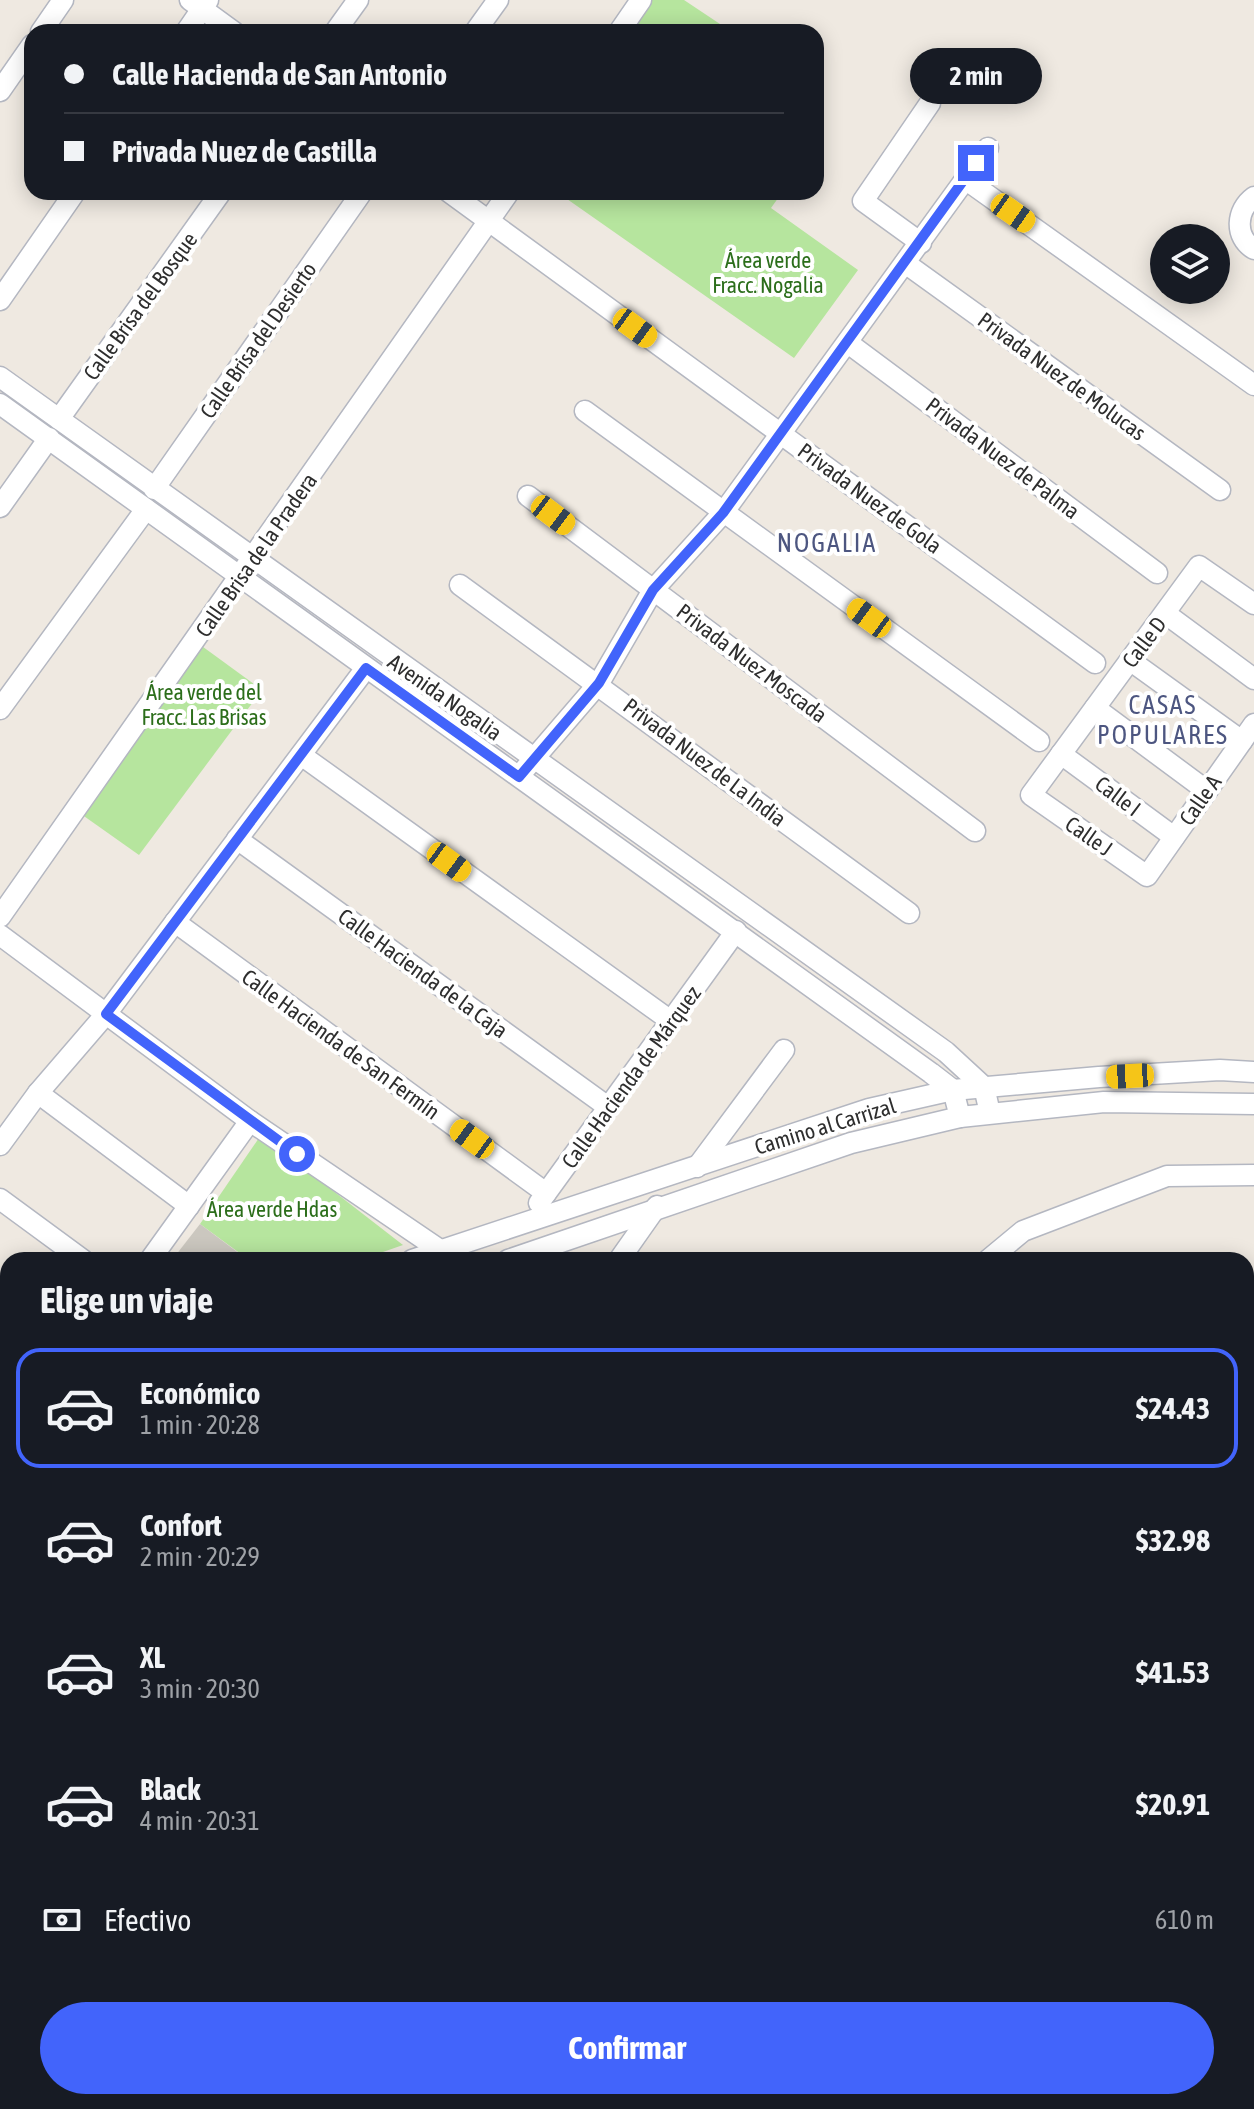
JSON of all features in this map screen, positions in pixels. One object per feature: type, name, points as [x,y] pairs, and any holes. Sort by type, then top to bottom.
[{"type":"street","points":[[46,24],[63,0]]},
{"type":"street","points":[[341,24],[358,0]]},
{"type":"street","points":[[481,24],[498,0]]},
{"type":"street","points":[[624,24],[641,0]]},
{"type":"street","points":[[190,24],[200,3],[225,24]]},
{"type":"street","points":[[0,91],[24,56]]},
{"type":"street","points":[[921,243],[863,201],[930,103]]},
{"type":"street","points":[[519,777],[599,683],[653,590],[723,513],[988,148]]},
{"type":"street","points":[[965,179],[1254,385]]},
{"type":"street","points":[[1254,197],[1241,213],[1239,229],[1246,244],[1254,249]]},
{"type":"street","points":[[0,300],[69,200]]},
{"type":"street","name":"Calle Brisa del Bosque","points":[[59,419],[215,200]]},
{"type":"street","name":"Calle Brisa del Desierto","points":[[154,489],[356,200]]},
{"type":"street","name":"Privada Nuez de Gola","points":[[459,200],[1095,663]]},
{"type":"street","name":"Calle Brisa de la Pradera","points":[[0,917],[504,200]]},
{"type":"street","name":"Privada Nuez de Molucas","points":[[905,263],[1220,490]]},
{"type":"street","name":"Privada Nuez de Palma","points":[[848,343],[1157,573]]},
{"type":"street","name":"Avenida Nogalia","points":[[0,377],[154,489],[366,668],[736,931],[953,1090]]},
{"type":"street","name":"Avenida Nogalia","points":[[0,404],[146,509],[247,568],[533,759],[946,1052],[984,1087]]},
{"type":"street","points":[[585,411],[1039,741]]},
{"type":"street","points":[[0,507],[49,438]]},
{"type":"street","name":"Privada Nuez Moscada","points":[[528,496],[975,831]]},
{"type":"street","points":[[0,709],[146,509]]},
{"type":"street","name":"Calle D","points":[[1031,795],[1199,566],[1254,604]]},
{"type":"street","name":"Privada Nuez de La India","points":[[460,585],[599,683],[909,913]]},
{"type":"street","points":[[1166,614],[1254,679]]},
{"type":"street","points":[[1131,661],[1242,741]]},
{"type":"street","points":[[0,1145],[38,1093],[106,1014],[366,668]]},
{"type":"street","points":[[1095,708],[1207,791]]},
{"type":"street","name":"Calle A","points":[[1147,876],[1254,724]]},
{"type":"street","name":"Calle I","points":[[1061,754],[1174,837]]},
{"type":"street","points":[[301,755],[671,1021]]},
{"type":"street","name":"Calle J","points":[[1031,795],[1147,876]]},
{"type":"street","name":"Calle Hacienda de la Caja","points":[[237,839],[608,1107]]},
{"type":"street","name":"Calle Hacienda de San Fermín","points":[[175,922],[546,1193]]},
{"type":"street","name":"Calle Hacienda de Márquez","points":[[525,1222],[736,931]]},
{"type":"street","points":[[0,935],[250,1121],[440,1250]]},
{"type":"street","points":[[697,1167],[784,1050]]},
{"type":"street","name":"Camino al Carrizal","points":[[434,1252],[869,1109],[953,1090],[1205,1071],[1254,1072]]},
{"type":"street","points":[[984,1087],[990,1113]]},
{"type":"street","points":[[953,1090],[960,1117]]},
{"type":"street","points":[[38,1093],[189,1206]]},
{"type":"street","name":"Camino al Carrizal","points":[[530,1252],[657,1206],[851,1143],[960,1117],[1104,1102],[1254,1104]]},
{"type":"street","points":[[156,1252],[250,1121]]},
{"type":"street","points":[[998,1252],[1023,1231],[1167,1176],[1254,1175]]},
{"type":"street","points":[[0,1199],[72,1252]]},
{"type":"street","points":[[625,1252],[657,1206]]},
{"type":"green space","points":[[649,0],[684,0],[720,24],[632,24]]},
{"type":"green space","name":"Área verde Fracc. Nogalia","points":[[568,200],[777,200],[771,208],[858,270],[794,358]]},
{"type":"green space","name":"Área verde del Fracc. Las Brisas","points":[[199,644],[262,690],[139,855],[81,814]]},
{"type":"green space","name":"Área verde Hdas","points":[[261,1135],[403,1245],[383,1252],[238,1252],[200,1224]]},
{"type":"building","points":[[200,1224],[237,1252],[178,1252]]},
{"type":"district","name":"NOGALIA","points":[[827,543]]},
{"type":"district","name":"CASAS POPULARES","points":[[1163,720]]},
{"type":"route","points":[[297,1154],[106,1014],[366,668],[519,777],[599,683],[653,590],[723,513],[976,163]]}]
